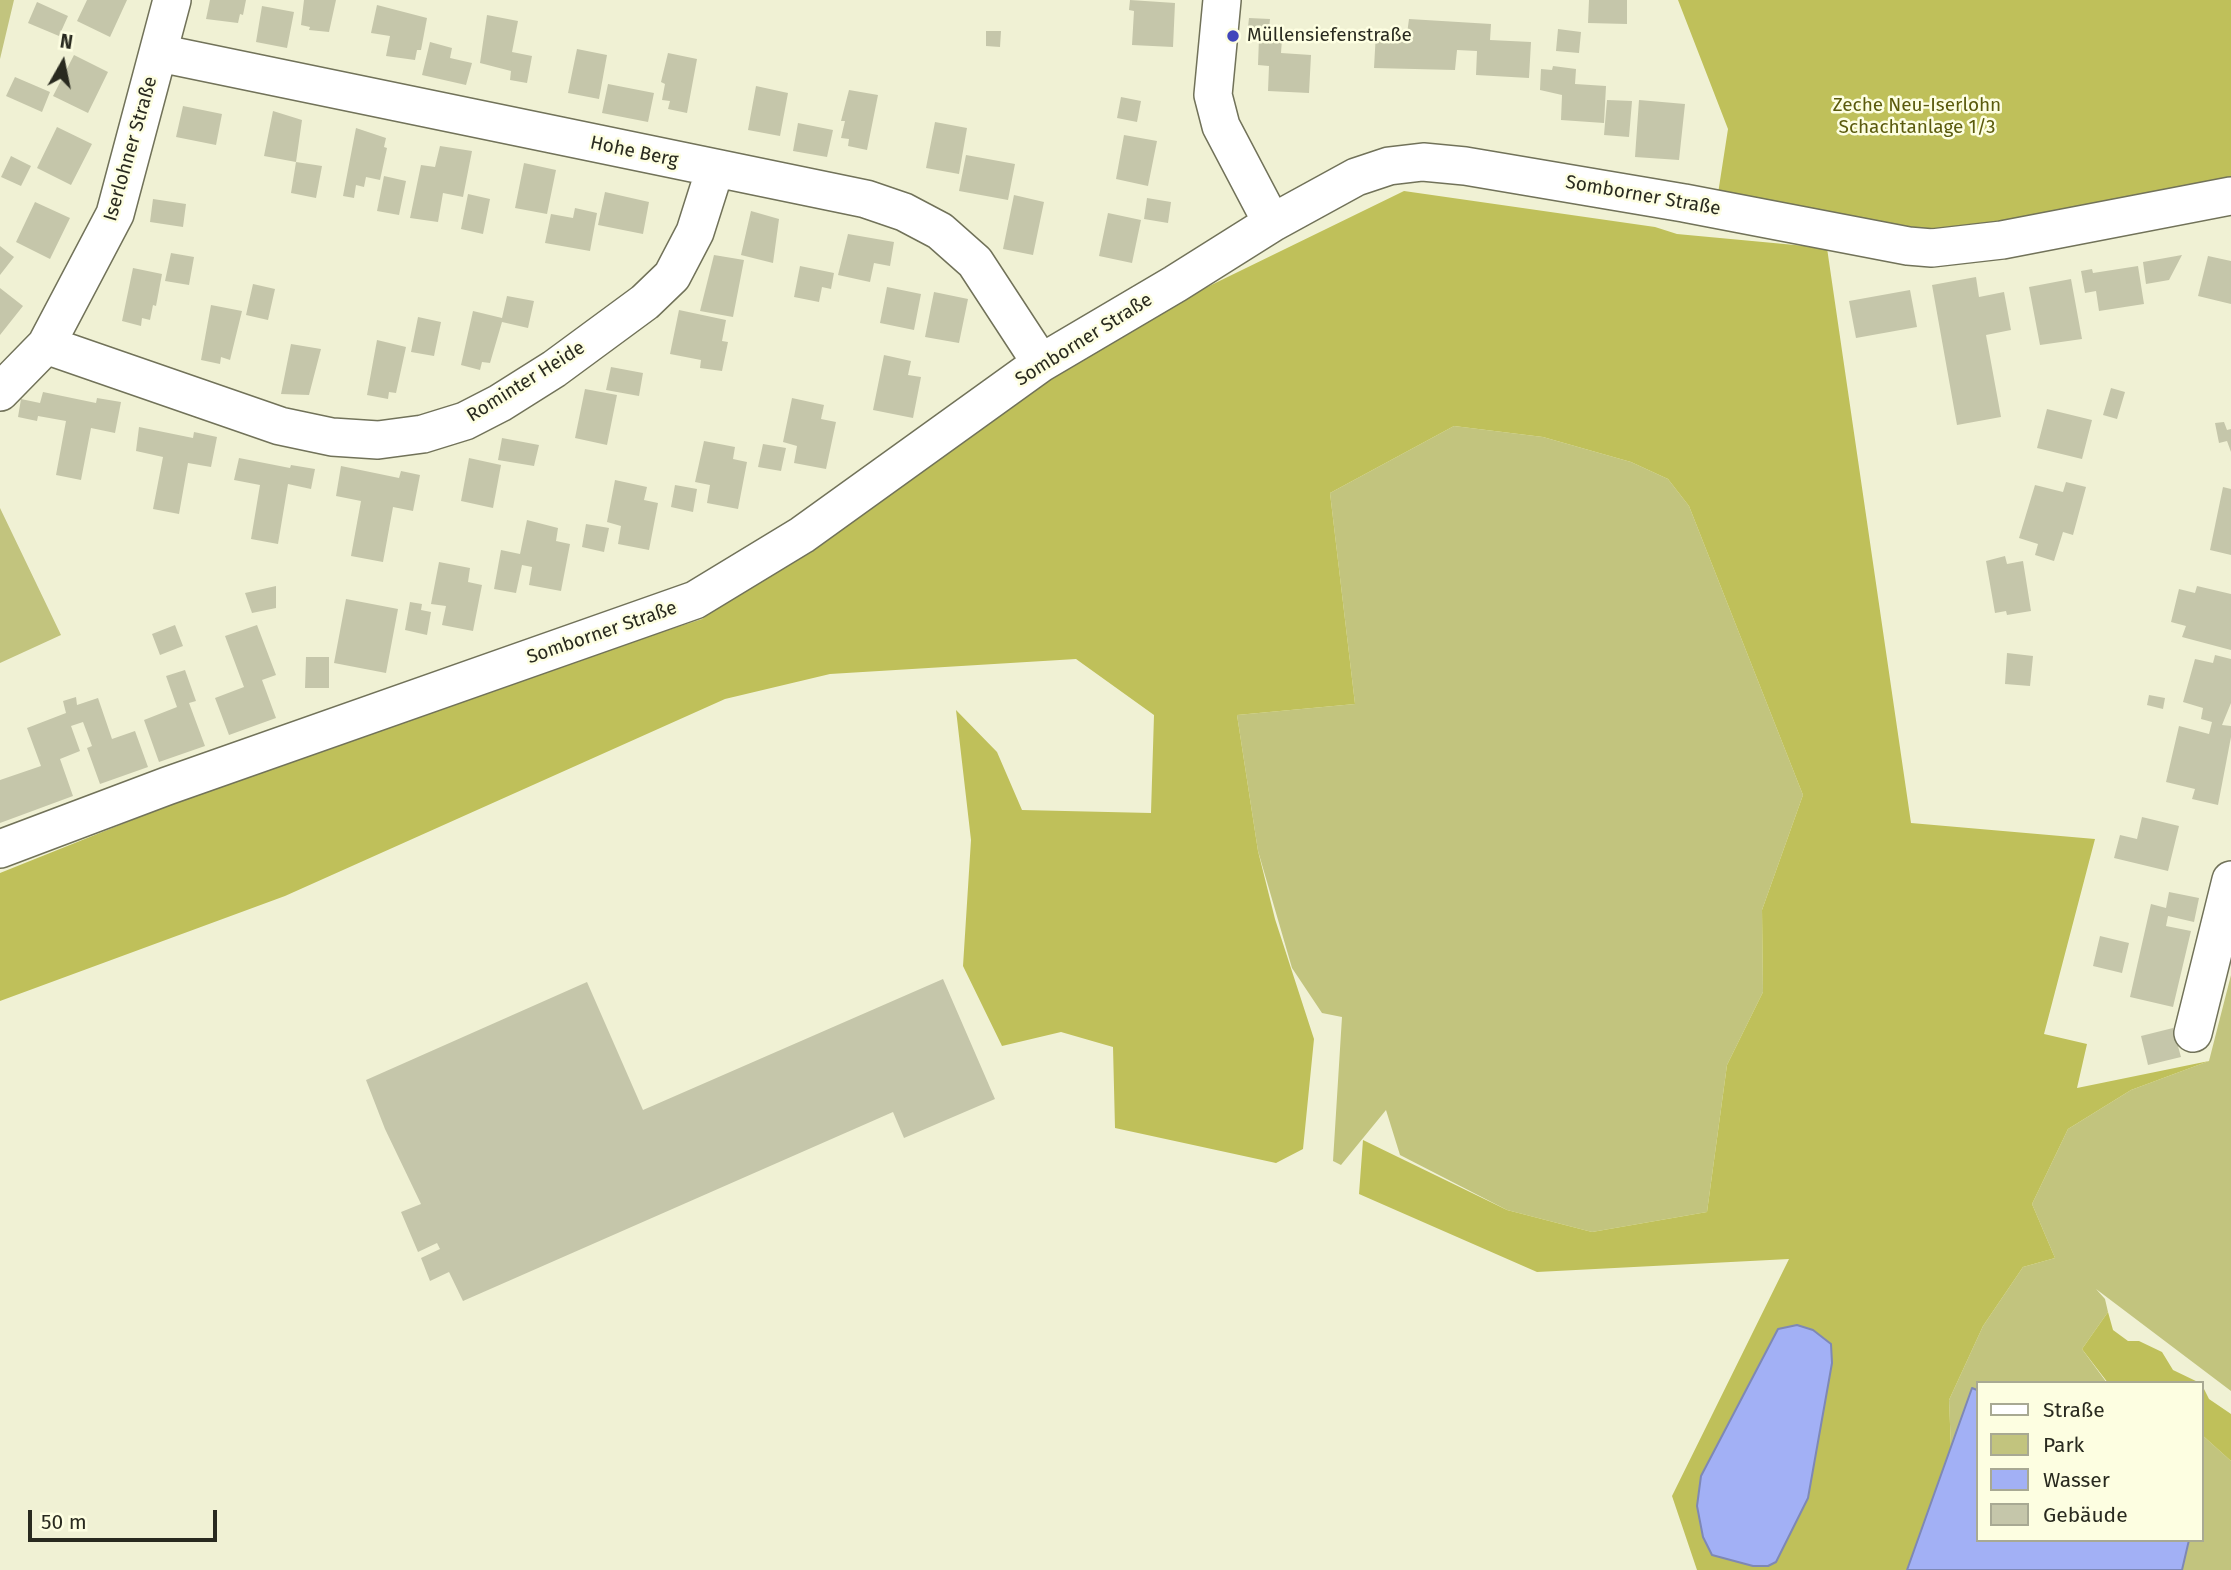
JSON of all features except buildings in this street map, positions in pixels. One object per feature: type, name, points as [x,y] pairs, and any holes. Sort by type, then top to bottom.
[{"type":"street","name":"Iserlohner Straße","points":[[0,392],[46,345],[115,214],[172,0]]},
{"type":"street","points":[[1222,0],[1213,95],[1221,126],[1272,223]]},
{"type":"street","name":"Hohe Berg","points":[[159,53],[866,199],[904,212],[940,231],[975,262],[1041,363]]},
{"type":"street","name":"Somborner Straße","points":[[0,849],[166,786],[695,600],[802,535],[1041,363],[1272,223],[1356,177],[1389,166],[1423,162],[1684,203],[1908,246],[1933,248],[2002,240],[2231,197]]},
{"type":"street","name":"Rominter Heide","points":[[46,345],[280,426],[332,438],[377,440],[423,435],[466,421],[500,403],[554,369],[645,303],[672,276],[695,232],[715,169]]},
{"type":"street","points":[[2193,1033],[2231,880]]},
{"type":"green space","points":[[0,0],[14,0],[0,59]]},
{"type":"green space","name":"Zeche Neu-Iserlohn Schachtanlage 1/3","points":[[1678,0],[2231,0],[2231,183],[1919,235],[1717,200],[1728,129]]},
{"type":"green space","points":[[1404,191],[1655,227],[1677,234],[1827,248],[1911,823],[2095,839],[2044,1034],[2087,1044],[2077,1088],[2209,1061],[2131,1090],[2068,1129],[2032,1204],[2055,1258],[2023,1267],[1983,1326],[1949,1400],[1954,1521],[1942,1570],[1697,1570],[1672,1496],[1789,1259],[1537,1272],[1359,1194],[1363,1140],[1507,1210],[1592,1232],[1707,1212],[1727,1065],[1763,992],[1762,910],[1803,795],[1689,506],[1668,479],[1631,462],[1543,437],[1454,426],[1330,493],[1355,704],[1237,715],[1258,851],[1275,919],[1314,1039],[1303,1149],[1276,1163],[1115,1128],[1113,1047],[1061,1032],[1002,1046],[963,966],[971,840],[956,710],[997,752],[1022,810],[1151,813],[1154,715],[1076,659],[830,674],[725,699],[285,896],[0,1001],[0,873],[349,733],[702,619],[1044,375],[1203,289]]},
{"type":"green space","points":[[1454,426],[1543,437],[1631,462],[1668,479],[1689,506],[1803,795],[1762,910],[1763,992],[1727,1065],[1707,1212],[1592,1232],[1507,1210],[1400,1155],[1386,1110],[1341,1165],[1333,1161],[1342,1017],[1322,1013],[1292,968],[1258,851],[1237,715],[1355,704],[1330,493]]},
{"type":"green space","points":[[0,508],[61,635],[0,663]]},
{"type":"green space","points":[[2231,975],[2231,1391],[2096,1289],[2105,1299],[2108,1312],[2082,1349],[2106,1381],[1976,1381],[1976,1542],[2203,1542],[2203,1436],[2231,1461],[2231,1570],[1942,1570],[1954,1521],[1949,1400],[1983,1326],[2023,1267],[2055,1258],[2032,1204],[2068,1129],[2131,1090],[2209,1061]]},
{"type":"green space","points":[[2108,1312],[2113,1330],[2128,1341],[2139,1341],[2162,1352],[2173,1370],[2196,1381],[2106,1381],[2082,1349]]},
{"type":"green space","points":[[2203,1387],[2209,1399],[2231,1414],[2231,1461],[2203,1436]]},
{"type":"water","points":[[1797,1325],[1813,1330],[1831,1344],[1832,1363],[1808,1498],[1776,1562],[1768,1566],[1753,1566],[1712,1555],[1703,1537],[1697,1506],[1701,1476],[1778,1329]]},
{"type":"water","points":[[1972,1388],[1976,1390],[1976,1542],[2189,1542],[2182,1570],[1907,1570]]},
{"type":"place","name":"Müllensiefenstraße","points":[[1233,36]]}]
